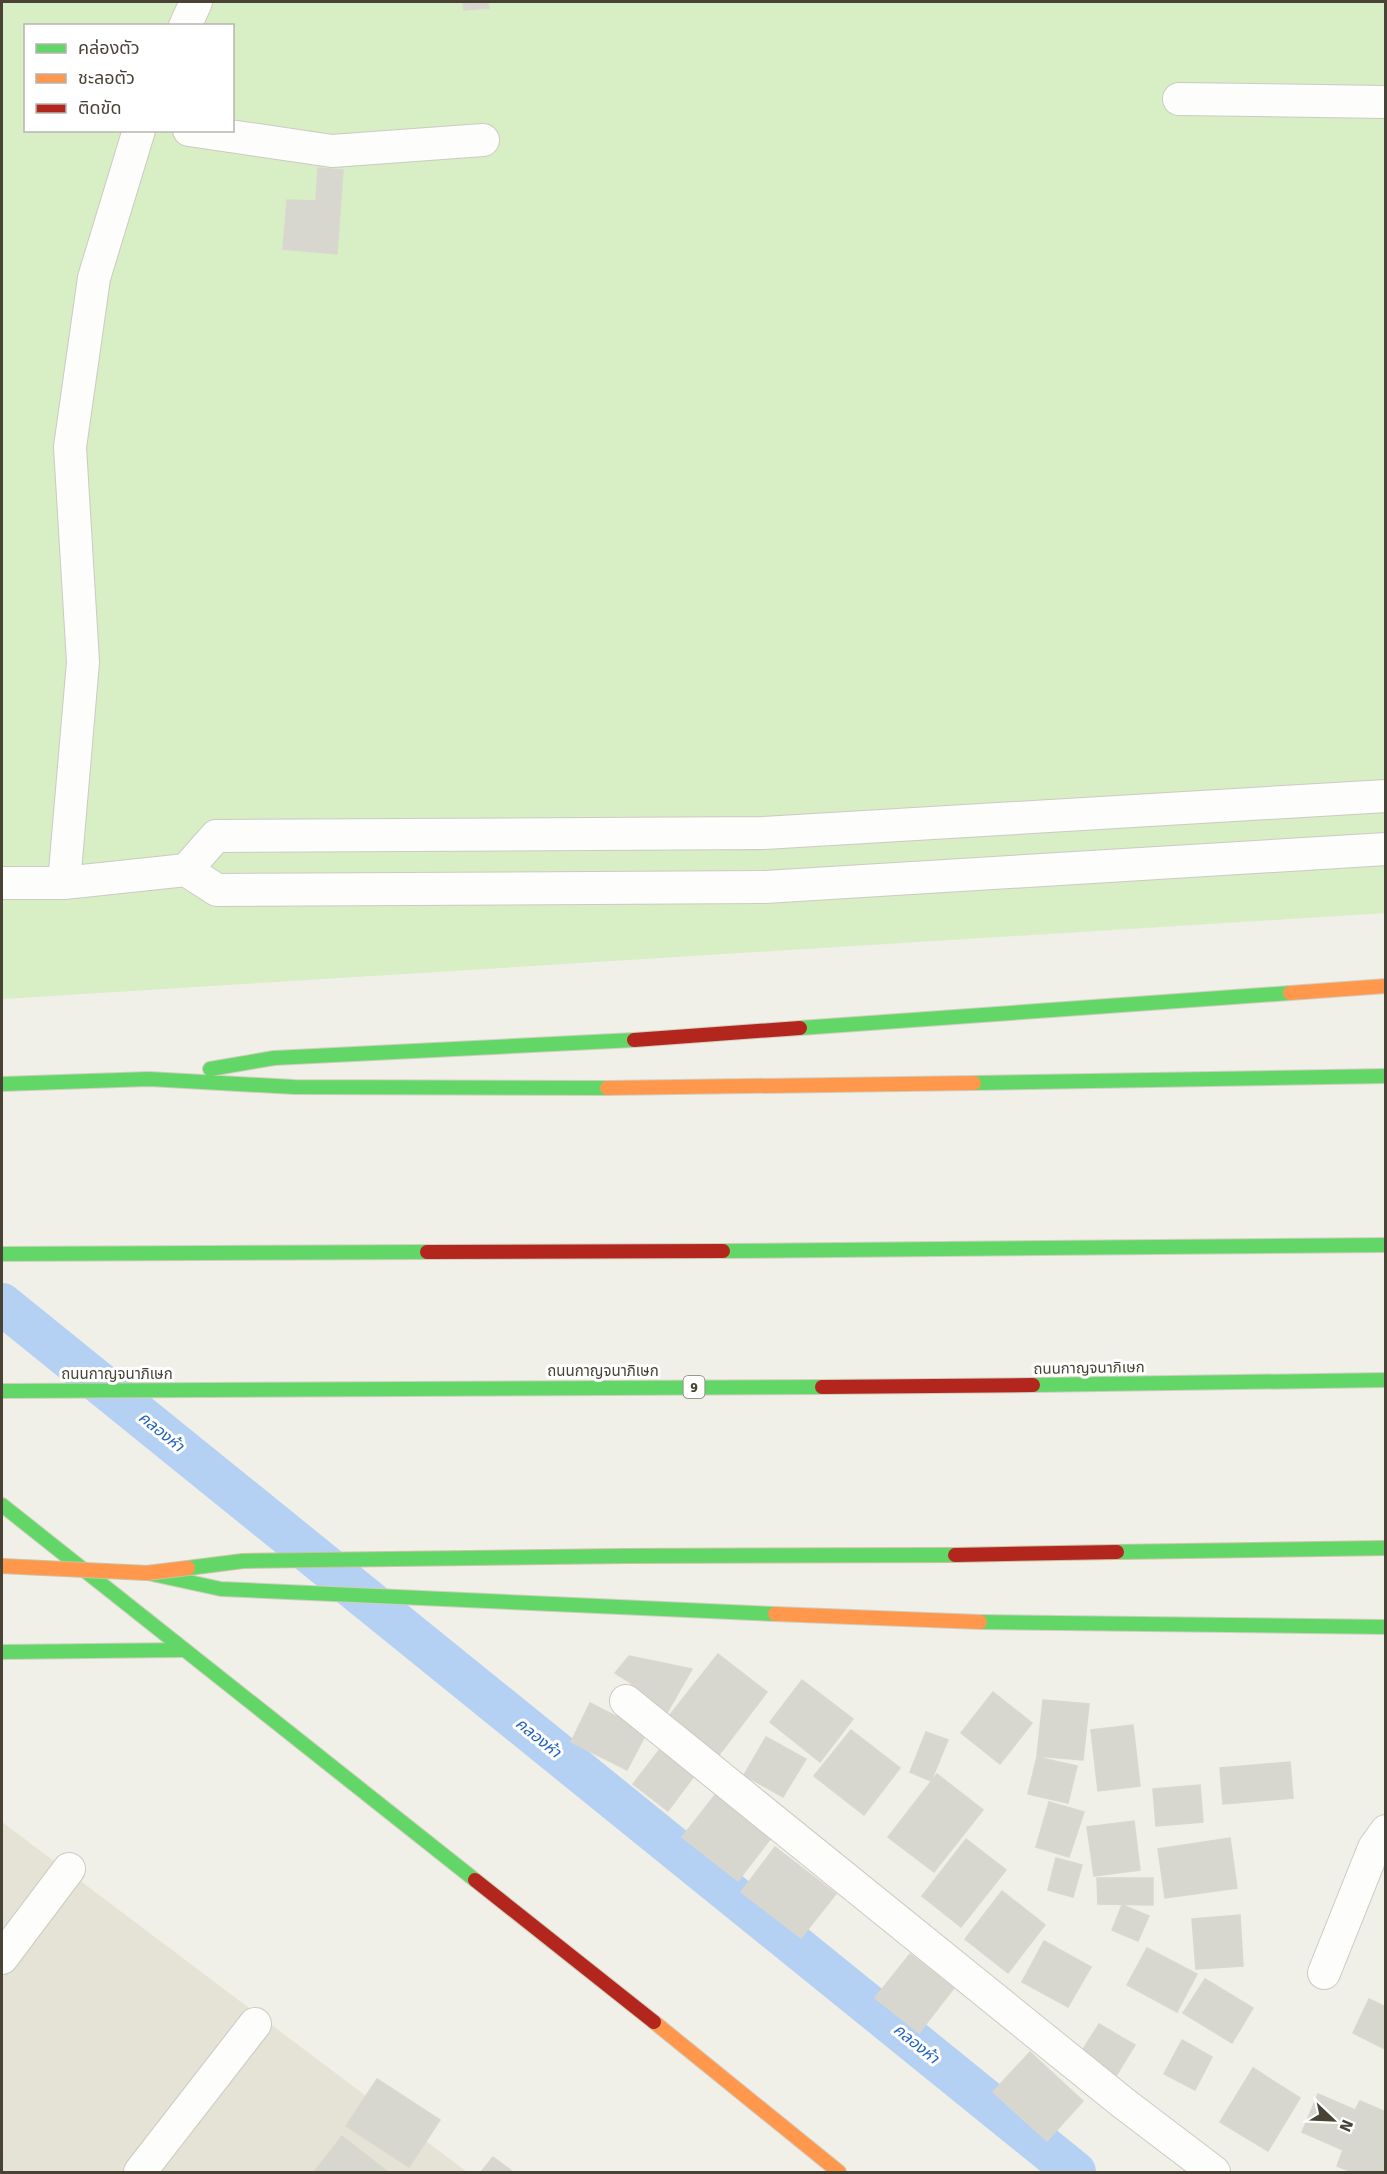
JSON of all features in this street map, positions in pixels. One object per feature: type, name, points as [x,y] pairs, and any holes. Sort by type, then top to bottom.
[{"type":"main road","points":[[149,1079],[274,1058],[585,1043],[817,1028],[1386,986]]},
{"type":"main road","points":[[2,1084],[149,1079],[294,1087],[627,1088],[1386,1076]]},
{"type":"main road","points":[[2,1254],[792,1251],[1386,1245]]},
{"type":"main road","name":"ถนนกาญจนาภิเษก","points":[[2,1391],[1101,1385],[1386,1380]]},
{"type":"main road","points":[[2,1505],[181,1650],[497,1898],[839,2172]]},
{"type":"main road","points":[[2,1566],[147,1573],[243,1562],[1386,1548]]},
{"type":"main road","points":[[147,1573],[221,1589],[953,1621],[1385,1626]]},
{"type":"main road","points":[[2,1652],[181,1650]]},
{"type":"street","points":[[186,24],[196,2]]},
{"type":"street","points":[[1179,99],[1386,102]]},
{"type":"street","points":[[64,883],[83,662],[70,447],[94,278],[138,132]]},
{"type":"street","points":[[203,132],[332,151],[483,140]]},
{"type":"street","points":[[186,870],[216,836],[764,834],[1386,796]]},
{"type":"street","points":[[2,883],[64,883],[186,870],[216,890],[765,887],[1386,849]]},
{"type":"street","points":[[626,1701],[1122,2102],[1214,2172]]},
{"type":"street","points":[[1324,1972],[1374,1848],[1386,1831]]},
{"type":"street","points":[[2,1958],[69,1869]]},
{"type":"street","points":[[140,2172],[255,2024]]},
{"type":"shaded area","points":[[2,1822],[467,2172],[2,2172]]},
{"type":"green space","points":[[2,2],[1385,2],[1385,913],[2,999]]},
{"type":"building","points":[[463,2],[488,2],[489,8],[464,10]]},
{"type":"building","points":[[318,168],[343,170],[337,254],[283,249],[287,200],[316,201]]},
{"type":"building","points":[[718,1654],[767,1692],[719,1755],[669,1716]]},
{"type":"building","points":[[629,1656],[692,1669],[664,1718],[636,1695],[631,1683],[615,1673]]},
{"type":"building","points":[[802,1680],[853,1719],[820,1762],[770,1722]]},
{"type":"building","points":[[993,1692],[1032,1723],[1000,1764],[961,1733]]},
{"type":"building","points":[[1043,1700],[1089,1704],[1083,1760],[1037,1756]]},
{"type":"building","points":[[590,1703],[647,1732],[627,1770],[571,1742]]},
{"type":"building","points":[[1133,1725],[1140,1786],[1098,1791],[1091,1730]]},
{"type":"building","points":[[851,1730],[900,1768],[864,1815],[814,1776]]},
{"type":"building","points":[[926,1732],[948,1740],[931,1781],[910,1772]]},
{"type":"building","points":[[766,1737],[806,1759],[783,1797],[744,1775]]},
{"type":"building","points":[[660,1749],[694,1776],[668,1811],[633,1784]]},
{"type":"building","points":[[1037,1757],[1077,1766],[1068,1803],[1028,1794]]},
{"type":"building","points":[[1290,1762],[1293,1798],[1223,1804],[1220,1768]]},
{"type":"building","points":[[937,1774],[983,1810],[934,1872],[888,1837]]},
{"type":"building","points":[[1200,1785],[1203,1822],[1156,1826],[1153,1789]]},
{"type":"building","points":[[715,1795],[771,1838],[738,1881],[682,1837]]},
{"type":"building","points":[[1049,1802],[1084,1812],[1069,1857],[1036,1847]]},
{"type":"building","points":[[1134,1821],[1140,1870],[1094,1876],[1087,1827]]},
{"type":"building","points":[[1230,1838],[1237,1888],[1165,1898],[1158,1849]]},
{"type":"building","points":[[966,1839],[1006,1870],[961,1927],[922,1896]]},
{"type":"building","points":[[775,1847],[836,1894],[801,1938],[741,1892]]},
{"type":"building","points":[[1056,1858],[1082,1865],[1073,1897],[1048,1890]]},
{"type":"building","points":[[1097,1878],[1153,1878],[1153,1905],[1098,1904]]},
{"type":"building","points":[[1002,1891],[1045,1925],[1008,1973],[965,1939]]},
{"type":"building","points":[[1122,1905],[1149,1916],[1138,1941],[1112,1930]]},
{"type":"building","points":[[1240,1915],[1243,1966],[1196,1969],[1192,1919]]},
{"type":"building","points":[[1044,1941],[1091,1967],[1068,2007],[1022,1982]]},
{"type":"building","points":[[1147,1948],[1197,1974],[1177,2012],[1127,1985]]},
{"type":"building","points":[[910,1954],[954,1988],[919,2033],[875,1998]]},
{"type":"building","points":[[1205,1979],[1253,2008],[1232,2043],[1183,2013]]},
{"type":"building","points":[[1369,1999],[1386,2007],[1385,2049],[1353,2033]]},
{"type":"building","points":[[1099,2024],[1135,2045],[1116,2076],[1080,2054]]},
{"type":"building","points":[[1182,2040],[1212,2057],[1195,2090],[1164,2074]]},
{"type":"building","points":[[1030,2052],[1083,2101],[1047,2141],[993,2092]]},
{"type":"building","points":[[1253,2068],[1300,2098],[1268,2151],[1220,2122]]},
{"type":"building","points":[[377,2079],[440,2120],[409,2167],[346,2126]]},
{"type":"building","points":[[1318,2094],[1355,2110],[1360,2101],[1386,2112],[1386,2172],[1352,2172],[1337,2166],[1343,2150],[1302,2132]]},
{"type":"building","points":[[342,2136],[388,2172],[314,2172]]},
{"type":"building","points":[[493,2157],[513,2172],[481,2172]]},
{"type":"waterway","name":"คลองห้า","points":[[2,1304],[1075,2172]]},
{"type":"traffic: fast","points":[[800,1028],[1290,993]]},
{"type":"traffic: fast","points":[[210,1069],[274,1058],[634,1040]]},
{"type":"traffic: fast","points":[[974,1083],[1386,1076]]},
{"type":"traffic: fast","points":[[2,1084],[149,1079],[294,1087],[607,1088]]},
{"type":"traffic: fast","points":[[723,1251],[1386,1245]]},
{"type":"traffic: fast","points":[[2,1254],[427,1252]]},
{"type":"traffic: fast","points":[[1033,1385],[1386,1380]]},
{"type":"traffic: fast","points":[[2,1391],[822,1387]]},
{"type":"traffic: fast","points":[[2,1505],[475,1880]]},
{"type":"traffic: fast","points":[[1117,1552],[1386,1548]]},
{"type":"traffic: fast","points":[[188,1568],[243,1561],[955,1555]]},
{"type":"traffic: fast","points":[[152,1574],[221,1589],[775,1614]]},
{"type":"traffic: fast","points":[[980,1622],[1386,1627]]},
{"type":"traffic: fast","points":[[2,1652],[181,1650]]},
{"type":"traffic: slow","points":[[1290,993],[1386,986]]},
{"type":"traffic: slow","points":[[607,1088],[974,1083]]},
{"type":"traffic: slow","points":[[2,1566],[147,1573],[188,1568]]},
{"type":"traffic: slow","points":[[775,1614],[980,1622]]},
{"type":"traffic: slow","points":[[654,2022],[839,2172]]},
{"type":"traffic: jam","points":[[634,1040],[800,1028]]},
{"type":"traffic: jam","points":[[427,1252],[723,1251]]},
{"type":"traffic: jam","points":[[822,1387],[1033,1385]]},
{"type":"traffic: jam","points":[[955,1555],[1117,1552]]},
{"type":"traffic: jam","points":[[475,1880],[654,2022]]}]
